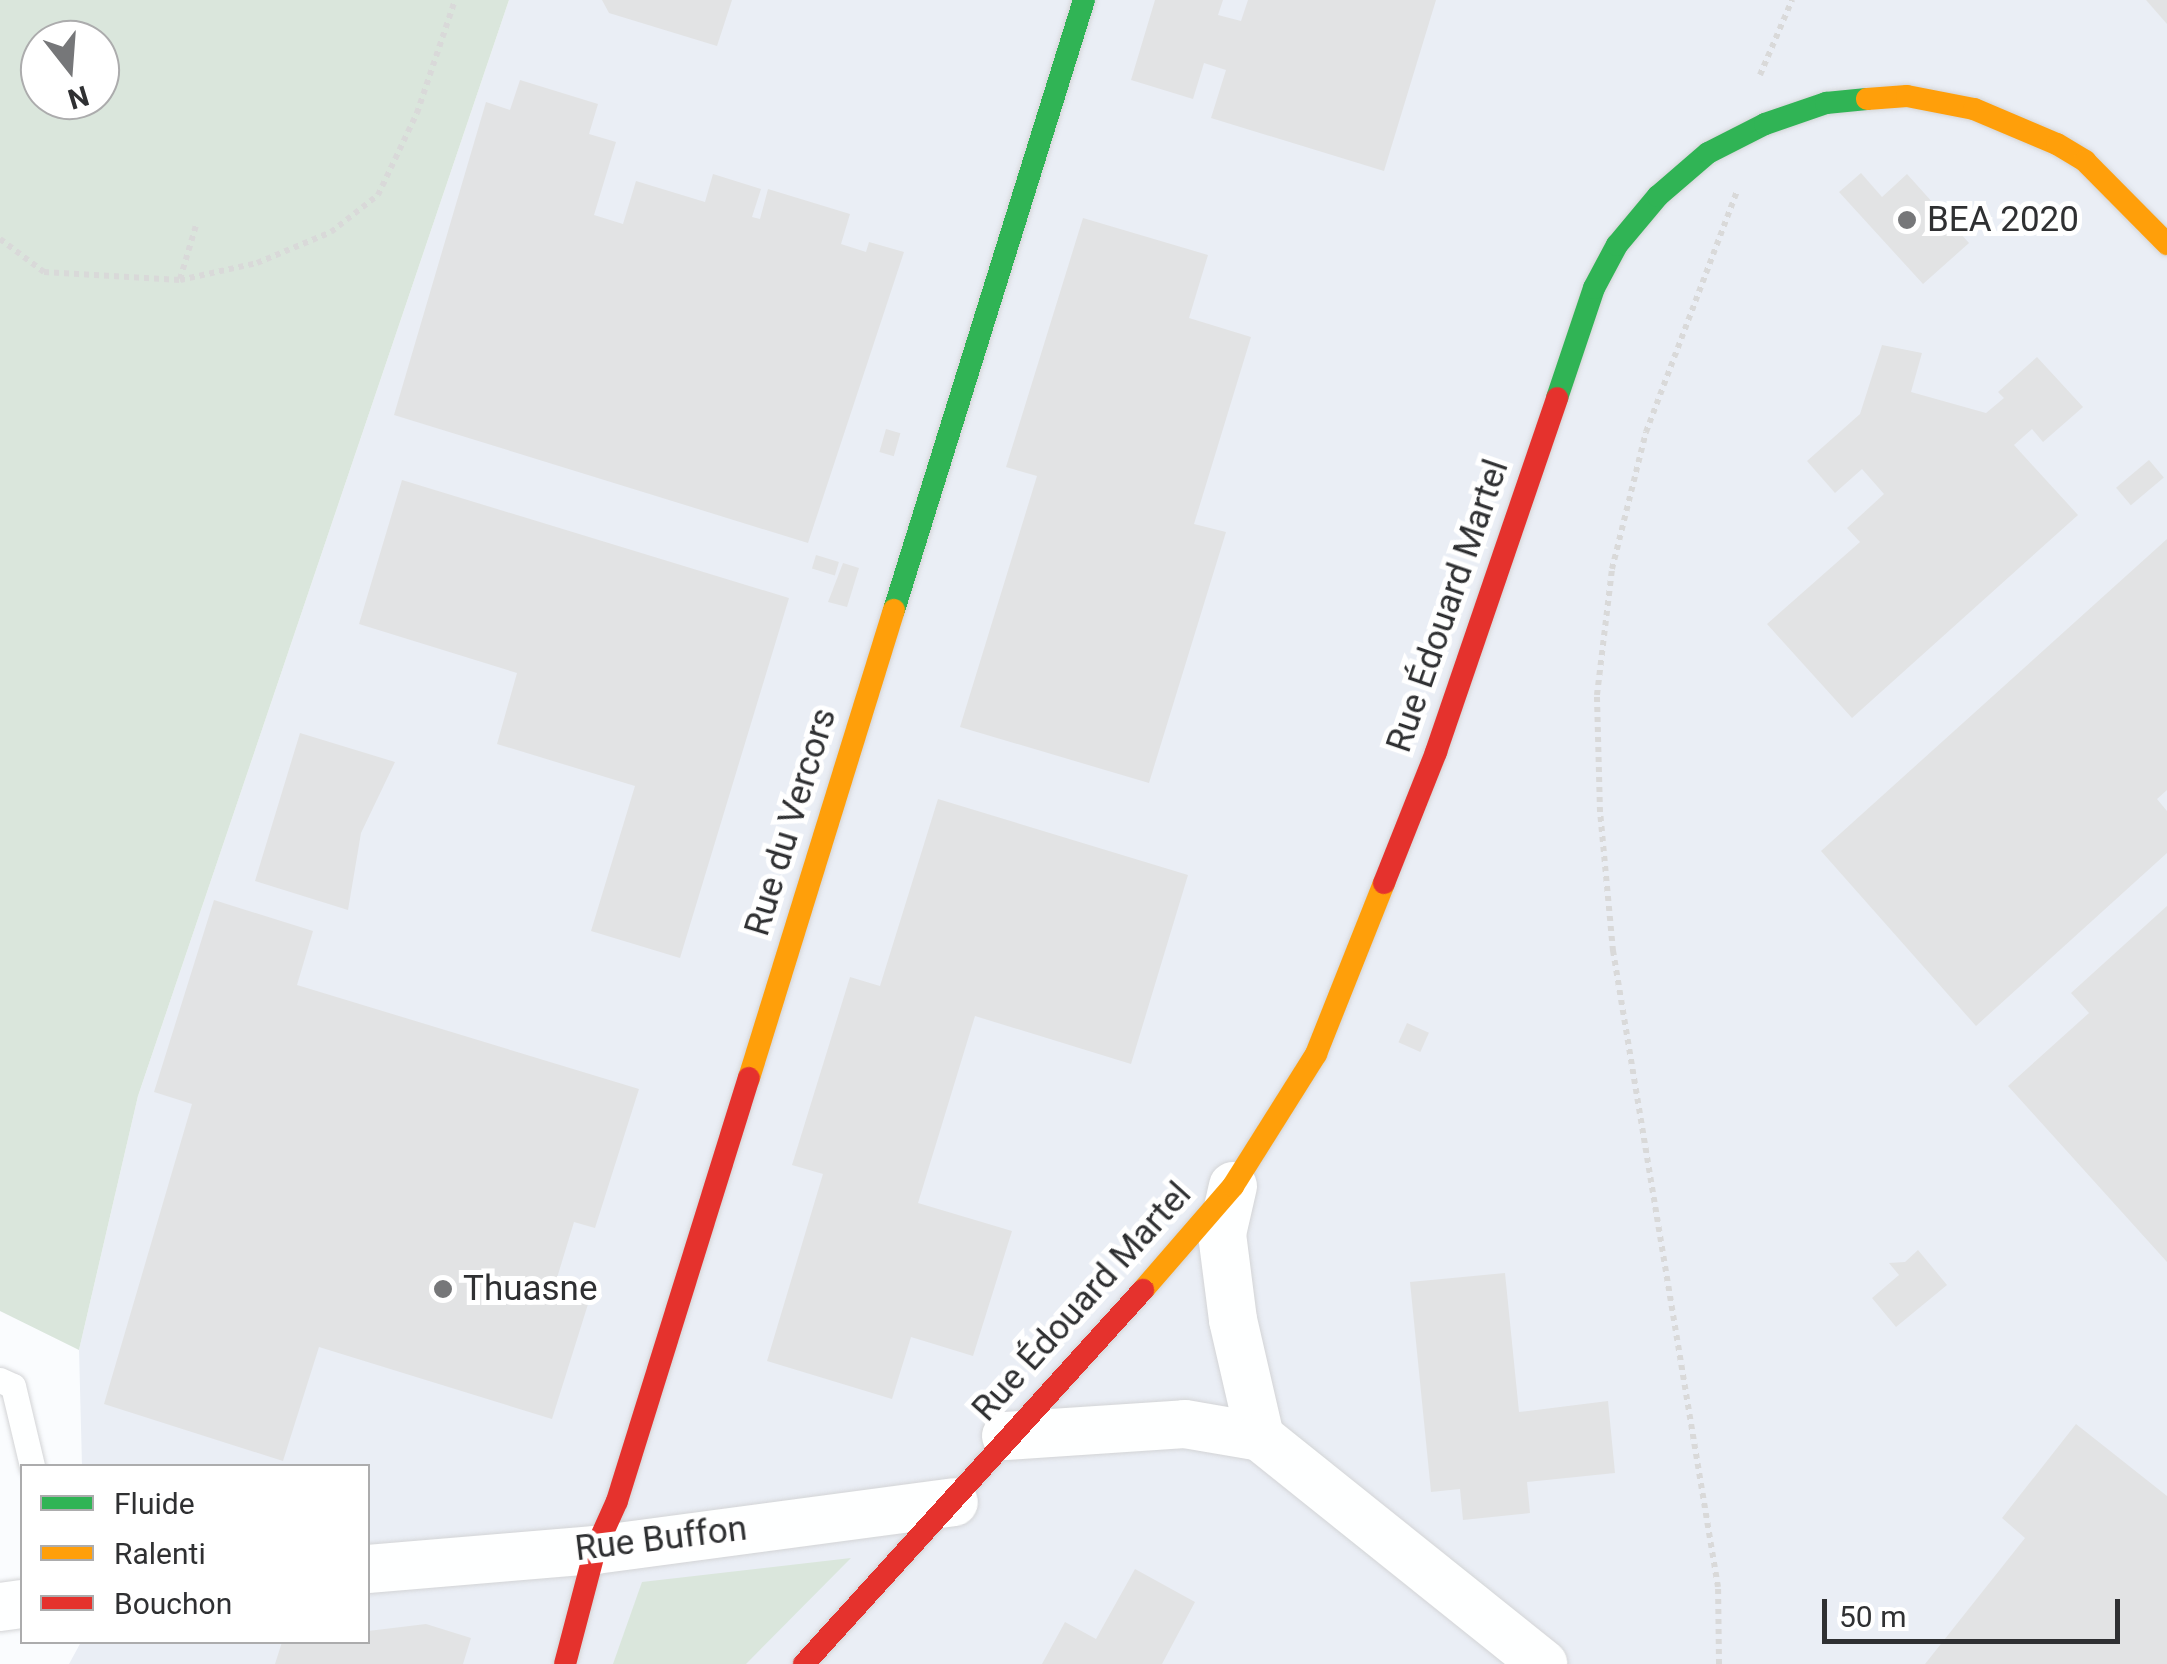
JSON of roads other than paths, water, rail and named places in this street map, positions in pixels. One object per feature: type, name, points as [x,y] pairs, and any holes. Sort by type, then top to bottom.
[{"type":"street","name":"Rue du Vercors","points":[[565,1664],[595,1550],[617,1502],[1084,0]]},
{"type":"street","name":"Rue Édouard Martel","points":[[804,1664],[954,1502],[1006,1436],[1233,1186],[1316,1054],[1436,752],[1594,288],[1616,245],[1658,196],[1708,153],[1764,124],[1826,104],[1907,96],[1974,109],[2085,161],[2167,244]]},
{"type":"street","points":[[1233,1186],[1222,1234],[1232,1320],[1260,1437]]},
{"type":"street","points":[[1006,1436],[1185,1424],[1260,1437],[1543,1664]]},
{"type":"street","name":"Rue Buffon","points":[[370,1569],[595,1550],[954,1502]]},
{"type":"lane","points":[[0,1380],[13,1386],[32,1464]]},
{"type":"place","name":"BEA 2020","points":[[1907,220]]},
{"type":"place","name":"Thuasne","points":[[443,1289]]}]
